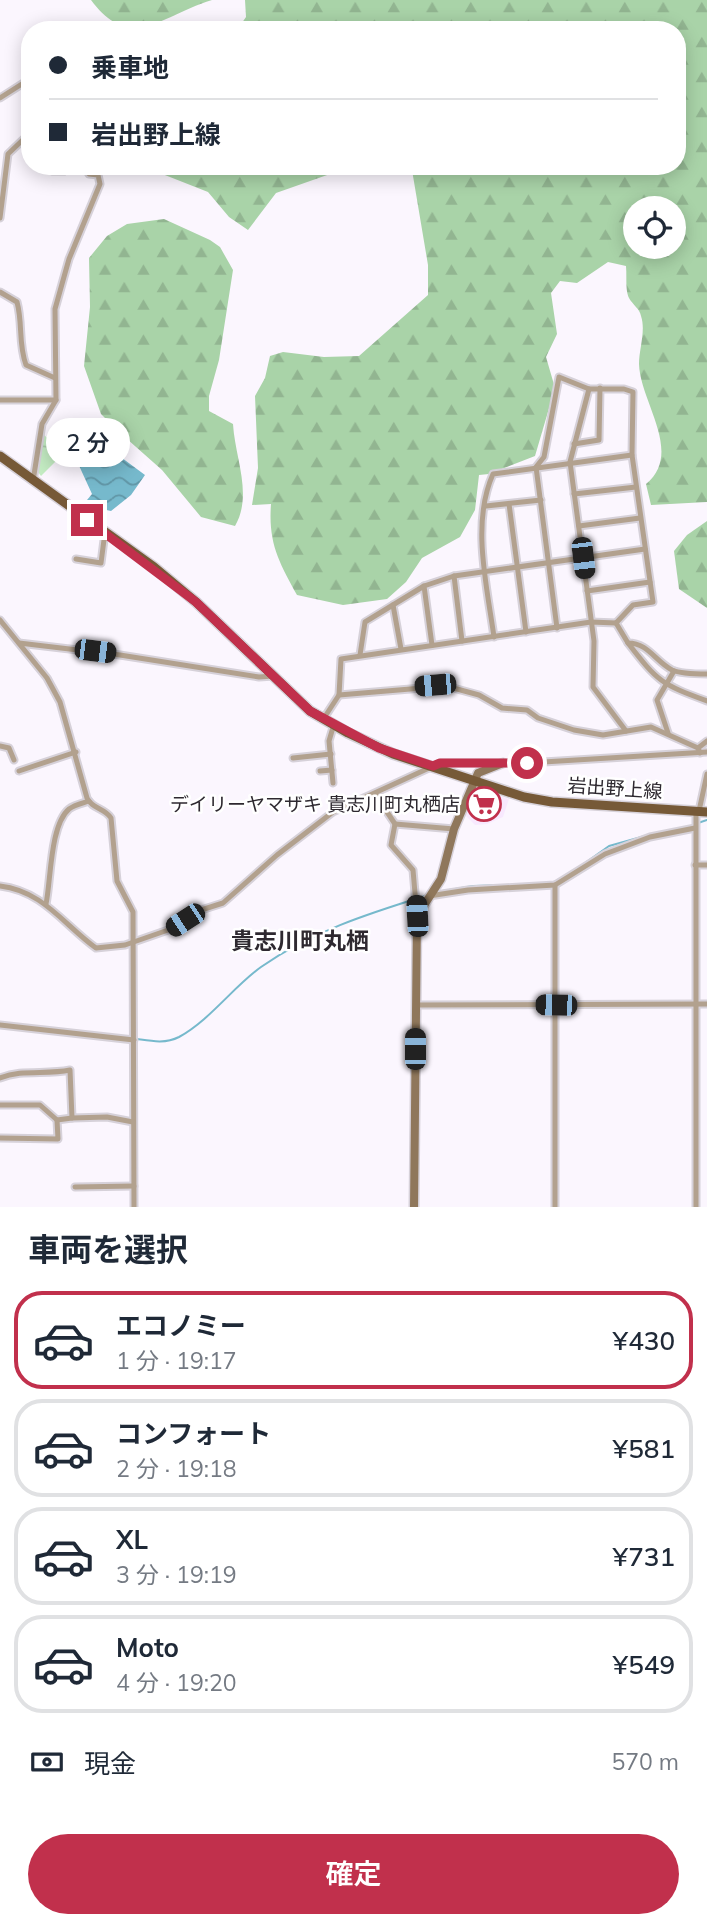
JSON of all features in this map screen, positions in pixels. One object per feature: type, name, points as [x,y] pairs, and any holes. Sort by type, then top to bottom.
[{"type":"main road","name":"岩出野上線","points":[[0,456],[196,602],[310,711],[379,748],[501,791],[552,802],[700,811]]},
{"type":"street","points":[[0,98],[21,85]]},
{"type":"street","points":[[0,218],[8,154],[21,141]]},
{"type":"street","points":[[2,148],[8,154]]},
{"type":"street","points":[[33,481],[42,424],[56,400],[55,309],[69,259],[100,184],[97,175]]},
{"type":"street","points":[[0,292],[17,302],[22,321],[19,346],[26,365],[55,379]]},
{"type":"street","points":[[324,718],[339,695],[341,659],[360,655],[557,628],[591,622],[616,623],[633,605],[653,601],[632,456],[633,392],[600,388],[589,390],[559,377],[544,457],[536,467],[557,628]]},
{"type":"street","points":[[574,444],[599,440],[600,388]]},
{"type":"street","points":[[589,390],[570,462],[591,622],[593,687],[597,697],[612,709],[626,731]]},
{"type":"street","points":[[0,400],[56,400]]},
{"type":"street","points":[[494,637],[482,533],[493,474],[632,456]]},
{"type":"street","points":[[574,494],[636,487]]},
{"type":"street","points":[[486,506],[541,500]]},
{"type":"street","points":[[509,504],[526,632]]},
{"type":"street","points":[[579,526],[640,519]]},
{"type":"street","points":[[76,559],[101,562],[105,532]]},
{"type":"street","points":[[360,655],[365,622],[424,586],[454,576],[645,549]]},
{"type":"street","points":[[454,576],[462,641]]},
{"type":"street","points":[[587,591],[650,582]]},
{"type":"street","points":[[424,586],[432,645]]},
{"type":"street","points":[[393,605],[401,649]]},
{"type":"street","points":[[0,620],[47,678],[60,702],[89,801],[108,813],[111,818],[117,881],[133,912],[134,1207]]},
{"type":"street","points":[[616,623],[651,673],[666,686],[707,701]]},
{"type":"street","points":[[19,642],[120,654],[259,677],[274,676]]},
{"type":"street","points":[[628,643],[637,643],[648,649],[674,671],[707,674]]},
{"type":"street","points":[[668,733],[657,700],[674,671]]},
{"type":"street","points":[[339,695],[446,686],[479,695],[502,708],[527,710],[538,718],[574,730],[603,735],[651,727],[702,751]]},
{"type":"street","points":[[333,783],[329,741],[334,724]]},
{"type":"street","points":[[702,751],[707,741]]},
{"type":"street","points":[[0,746],[9,748],[14,760]]},
{"type":"street","points":[[0,886],[24,890],[46,904],[96,948],[171,929],[198,911],[223,903],[277,855],[333,812],[440,763],[503,763],[702,751]]},
{"type":"street","points":[[19,771],[76,752]]},
{"type":"street","points":[[293,758],[331,754]]},
{"type":"street","points":[[417,916],[441,879],[454,829],[478,773],[503,763]]},
{"type":"street","points":[[320,771],[332,770]]},
{"type":"street","points":[[696,1207],[695,828],[707,774]]},
{"type":"street","points":[[376,794],[395,824],[391,845],[413,870],[417,916],[414,1207]]},
{"type":"street","points":[[46,904],[57,831],[62,818],[70,808],[89,801]]},
{"type":"street","points":[[395,824],[454,829]]},
{"type":"street","points":[[429,897],[468,890],[555,885],[605,854],[650,836],[695,828]]},
{"type":"street","points":[[695,865],[707,865]]},
{"type":"street","points":[[555,885],[555,1207]]},
{"type":"street","points":[[416,1005],[707,1004]]},
{"type":"street","points":[[0,1025],[134,1040]]},
{"type":"street","points":[[0,1078],[11,1073],[49,1074],[69,1070],[72,1118]]},
{"type":"street","points":[[0,1105],[40,1105],[57,1120],[58,1139],[0,1138]]},
{"type":"street","points":[[57,1120],[107,1117],[133,1122]]},
{"type":"street","points":[[75,1187],[134,1186]]},
{"type":"shaded area","points":[[481,789],[509,799],[503,817],[487,824],[475,825],[465,815],[475,792]]},
{"type":"green space","points":[[91,0],[212,0],[160,21],[114,21]]},
{"type":"green space","points":[[245,0],[707,0],[707,502],[651,505],[646,484],[657,472],[661,458],[661,442],[641,379],[639,364],[642,322],[639,311],[628,295],[626,266],[608,262],[577,283],[560,281],[551,293],[557,334],[546,357],[555,388],[535,456],[489,474],[479,475],[475,510],[460,537],[422,558],[406,582],[387,599],[343,605],[297,595],[276,552],[271,530],[271,504],[252,505],[258,468],[255,396],[265,378],[270,356],[283,352],[324,357],[359,356],[428,295],[428,265],[413,175],[686,175],[686,21],[243,21],[246,17]]},
{"type":"green space","points":[[165,175],[327,175],[276,193],[248,230],[229,217],[208,192]]},
{"type":"green space","points":[[164,219],[220,247],[233,270],[219,360],[209,396],[209,411],[233,424],[243,489],[243,502],[235,526],[201,517],[162,470],[101,414],[84,366],[90,307],[89,258],[107,236],[127,224]]},
{"type":"green space","points":[[43,434],[64,453],[41,476],[38,472]]},
{"type":"green space","points":[[707,521],[707,608],[679,589],[674,551],[687,535]]},
{"type":"water","points":[[95,438],[145,475],[131,495],[111,511],[97,508],[87,500],[92,494],[76,459]]},
{"type":"waterway","points":[[698,823],[707,820]]},
{"type":"waterway","points":[[578,868],[609,846],[652,834]]},
{"type":"waterway","points":[[437,892],[473,886],[504,885]]},
{"type":"waterway","points":[[137,1039],[163,1041],[179,1037],[201,1022],[251,975],[280,955],[340,925],[425,896]]},
{"type":"waterway","points":[[5,1023],[121,1036]]},
{"type":"place","name":"デイリーヤマザキ 貴志川町丸栖店","points":[[484,804]]},
{"type":"district","name":"貴志川町丸栖","points":[[300,941]]},
{"type":"route","points":[[87,520],[196,602],[310,711],[348,733],[393,754],[433,766],[440,763],[527,763]]}]
